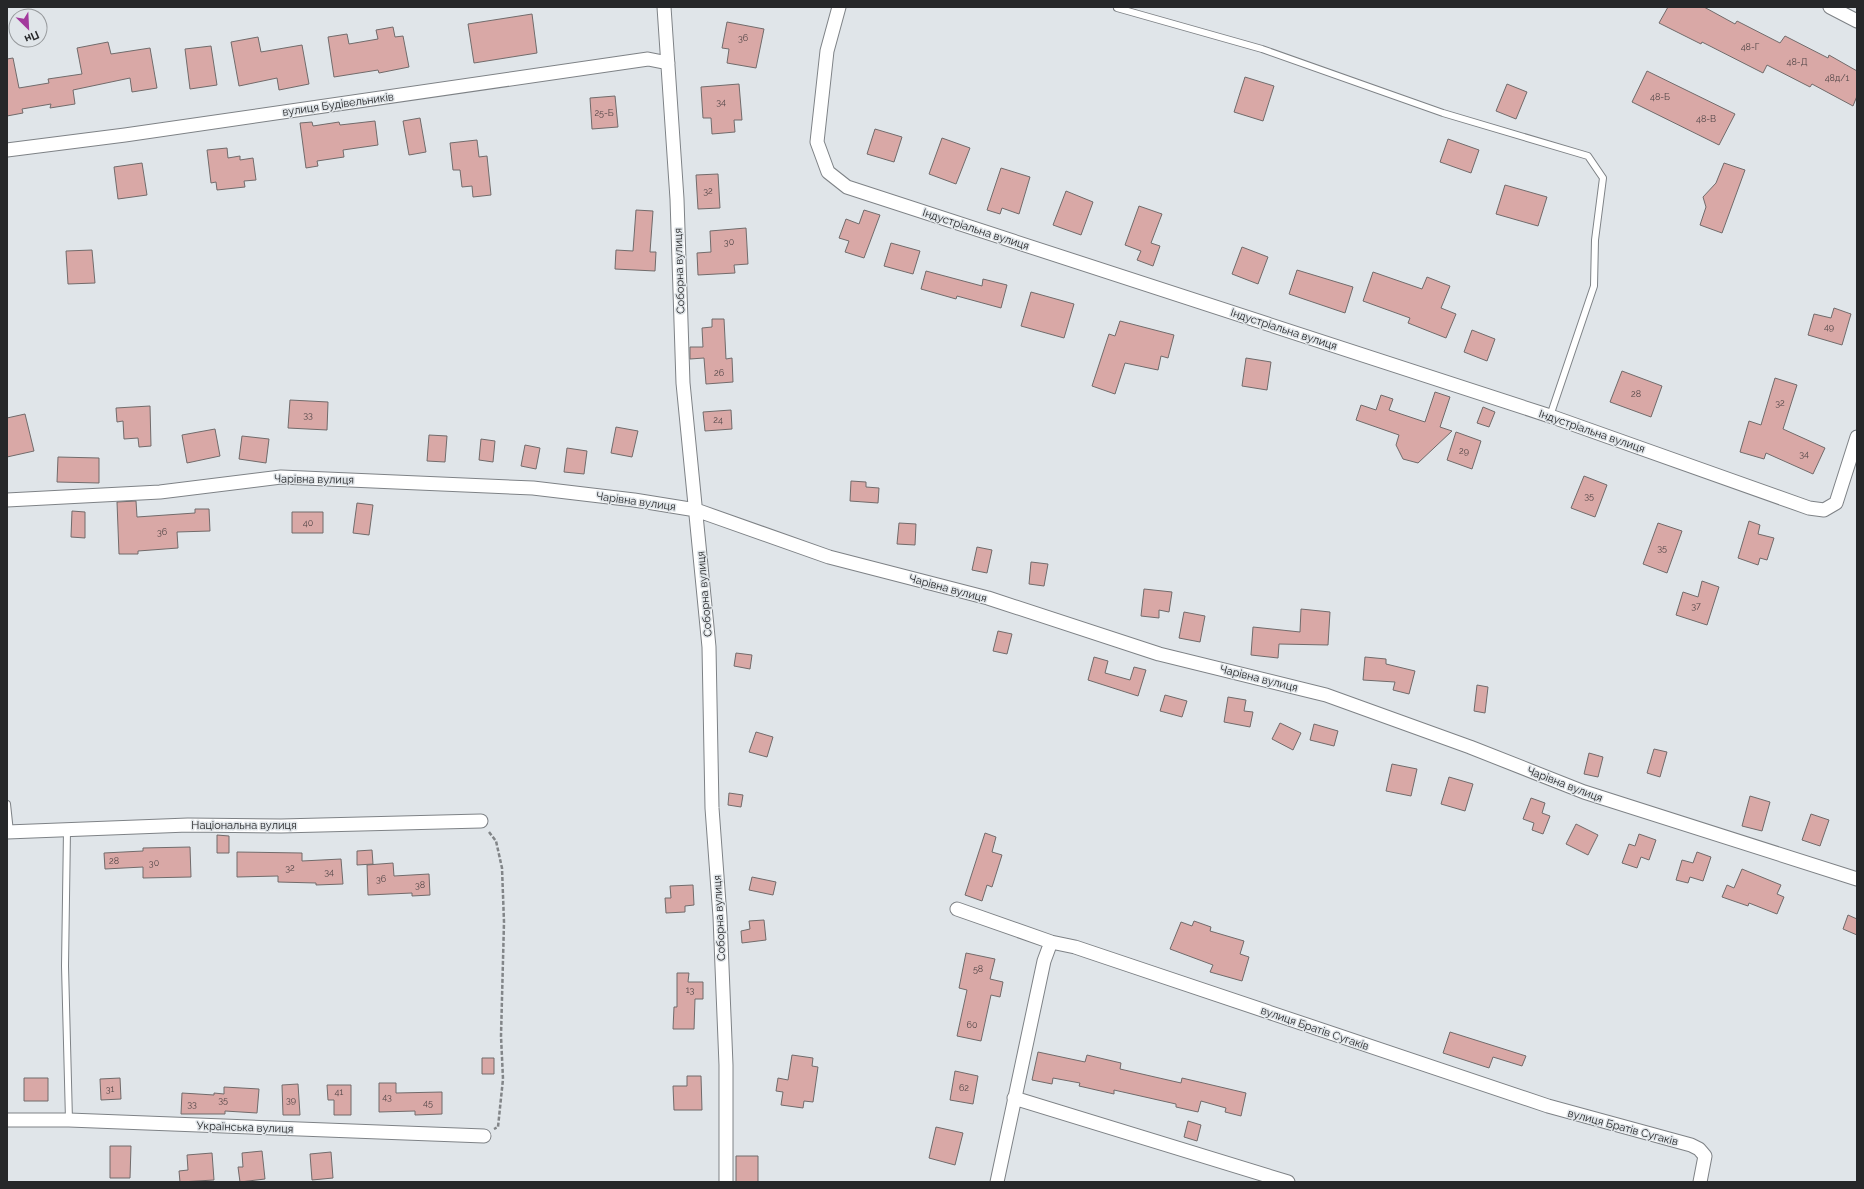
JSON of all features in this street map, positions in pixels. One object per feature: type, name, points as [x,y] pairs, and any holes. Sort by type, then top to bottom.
[{"type":"street","name":"Соборна вулиця","points":[[664,7],[677,199],[683,383],[709,647],[712,808],[720,917],[726,1065],[726,1182]]},
{"type":"street","name":"Індустріальна вулиця","points":[[839,7],[827,51],[817,142],[828,172],[847,187],[1550,416],[1809,508],[1824,510],[1836,503],[1857,437]]},
{"type":"street","points":[[1830,7],[1857,21]]},
{"type":"street","name":"вулиця Будівельників","points":[[7,150],[132,134],[648,59],[668,63]]},
{"type":"street","name":"Чарівна вулиця","points":[[7,500],[160,492],[288,477],[533,488],[634,500],[696,510],[829,557],[988,598],[1159,654],[1326,695],[1470,747],[1584,792],[1857,880]]},
{"type":"street","name":"Національна вулиця","points":[[8,832],[188,826],[281,826],[481,821]]},
{"type":"street","points":[[957,909],[1051,942],[1044,961],[997,1182]]},
{"type":"street","name":"вулиця Братів Сугаків","points":[[1051,942],[1075,947],[1548,1106],[1691,1146],[1699,1149],[1705,1156],[1700,1182]]},
{"type":"street","points":[[1014,1098],[1288,1182]]},
{"type":"street","name":"Українська вулиця","points":[[7,1120],[69,1120],[484,1136]]},
{"type":"lane","points":[[1117,8],[1262,49],[1443,113],[1588,156],[1602,178],[1595,240],[1594,286],[1550,416]]},
{"type":"lane","points":[[7,804],[8,832]]},
{"type":"lane","points":[[68,830],[65,966],[69,1120]]},
{"type":"path","points":[[481,821],[496,841],[502,868],[504,922],[501,1036],[503,1079],[498,1127],[484,1136]]},
{"type":"building","points":[[1668,7],[1704,7],[1735,24],[1737,21],[1780,43],[1785,36],[1828,58],[1829,55],[1857,71],[1857,96],[1853,106],[1812,84],[1810,87],[1767,65],[1763,73],[1702,42],[1701,44],[1659,23]]},
{"type":"building","points":[[532,14],[537,53],[474,63],[468,24]]},
{"type":"building","points":[[727,22],[764,29],[756,68],[727,63],[729,49],[722,48]]},
{"type":"building","points":[[393,27],[395,37],[403,36],[409,67],[379,73],[378,70],[334,77],[328,37],[347,34],[349,44],[378,39],[376,30]]},
{"type":"building","points":[[258,37],[261,52],[302,45],[309,84],[279,90],[277,78],[239,86],[231,42]]},
{"type":"building","points":[[108,42],[111,54],[150,48],[157,88],[132,92],[130,78],[73,90],[75,104],[50,108],[51,104],[22,109],[23,113],[7,116],[7,59],[13,58],[19,88],[49,83],[48,79],[82,74],[77,48]]},
{"type":"building","points":[[211,46],[217,85],[190,89],[185,49]]},
{"type":"building","points":[[1647,71],[1735,114],[1719,145],[1632,102]]},
{"type":"building","points":[[1245,77],[1274,86],[1263,121],[1234,112]]},
{"type":"building","points":[[739,84],[742,120],[734,120],[735,132],[712,134],[711,118],[703,118],[701,87]]},
{"type":"building","points":[[1507,84],[1527,92],[1516,119],[1496,111]]},
{"type":"building","points":[[615,96],[618,127],[592,129],[590,98]]},
{"type":"building","points":[[420,118],[426,152],[409,155],[403,121]]},
{"type":"building","points":[[375,121],[378,145],[343,150],[344,157],[317,161],[318,166],[306,168],[300,123],[312,122],[313,126],[339,122],[340,125]]},
{"type":"building","points":[[875,129],[902,137],[894,162],[867,154]]},
{"type":"building","points":[[942,138],[970,148],[956,184],[929,174]]},
{"type":"building","points":[[1448,139],[1479,150],[1471,173],[1440,162]]},
{"type":"building","points":[[477,140],[479,157],[487,156],[491,195],[473,197],[472,186],[462,187],[460,170],[453,170],[450,143]]},
{"type":"building","points":[[227,148],[228,158],[240,156],[240,160],[253,158],[256,180],[244,181],[245,187],[217,190],[216,182],[211,183],[207,150]]},
{"type":"building","points":[[142,163],[147,195],[118,199],[114,167]]},
{"type":"building","points":[[1724,163],[1745,170],[1722,233],[1700,225],[1706,207],[1703,197],[1716,183]]},
{"type":"building","points":[[1001,168],[1030,177],[1019,214],[1002,208],[1000,214],[987,210]]},
{"type":"building","points":[[718,174],[720,208],[698,209],[696,175]]},
{"type":"building","points":[[1505,185],[1547,197],[1538,226],[1496,214]]},
{"type":"building","points":[[1066,191],[1093,202],[1081,235],[1053,225]]},
{"type":"building","points":[[1139,206],[1162,214],[1151,243],[1160,246],[1153,266],[1137,260],[1141,251],[1125,245]]},
{"type":"building","points":[[636,210],[653,211],[650,252],[656,252],[655,271],[615,269],[616,250],[633,251]]},
{"type":"building","points":[[864,210],[880,215],[864,258],[845,252],[849,241],[839,238],[846,219],[859,224]]},
{"type":"building","points":[[746,228],[748,264],[734,265],[735,273],[698,275],[697,253],[711,252],[710,231]]},
{"type":"building","points":[[891,243],[920,251],[913,274],[884,266]]},
{"type":"building","points":[[1242,247],[1268,257],[1258,284],[1232,274]]},
{"type":"building","points":[[92,250],[95,283],[68,284],[66,251]]},
{"type":"building","points":[[1297,270],[1353,287],[1345,313],[1289,294]]},
{"type":"building","points":[[926,271],[982,286],[983,279],[1007,285],[1001,308],[957,296],[956,299],[921,289]]},
{"type":"building","points":[[1373,272],[1422,289],[1427,277],[1450,286],[1441,308],[1456,314],[1446,338],[1408,323],[1410,318],[1363,301]]},
{"type":"building","points":[[1031,292],[1074,304],[1064,338],[1021,326]]},
{"type":"building","points":[[1834,308],[1851,314],[1842,345],[1808,335],[1814,314],[1831,318]]},
{"type":"building","points":[[712,319],[724,319],[726,359],[732,358],[733,382],[706,384],[704,358],[690,359],[690,347],[703,347],[702,328],[712,327]]},
{"type":"building","points":[[1120,321],[1174,335],[1168,358],[1161,356],[1158,370],[1125,363],[1115,394],[1092,386],[1109,334],[1115,336]]},
{"type":"building","points":[[1472,330],[1495,339],[1487,361],[1464,352]]},
{"type":"building","points":[[1246,358],[1271,362],[1267,390],[1242,386]]},
{"type":"building","points":[[1622,371],[1662,386],[1651,417],[1610,402]]},
{"type":"building","points":[[1775,378],[1797,385],[1783,429],[1825,448],[1813,474],[1766,453],[1764,459],[1740,452],[1749,421],[1761,425]]},
{"type":"building","points":[[1435,392],[1450,397],[1440,427],[1452,431],[1418,463],[1403,459],[1396,445],[1399,435],[1356,420],[1361,405],[1376,410],[1381,395],[1393,399],[1389,410],[1425,422]]},
{"type":"building","points":[[290,400],[328,402],[327,430],[288,428]]},
{"type":"building","points":[[150,406],[151,446],[139,447],[138,438],[124,439],[123,421],[117,422],[116,408]]},
{"type":"building","points":[[1483,407],[1495,412],[1489,427],[1477,423]]},
{"type":"building","points":[[731,410],[732,429],[705,431],[703,412]]},
{"type":"building","points":[[25,414],[34,451],[7,457],[7,418]]},
{"type":"building","points":[[616,427],[638,431],[632,457],[611,453]]},
{"type":"building","points":[[215,429],[220,456],[187,463],[182,435]]},
{"type":"building","points":[[1456,432],[1481,441],[1472,469],[1447,460]]},
{"type":"building","points":[[429,435],[447,436],[445,462],[427,461]]},
{"type":"building","points":[[242,436],[269,439],[266,463],[239,459]]},
{"type":"building","points":[[481,439],[495,441],[493,462],[479,460]]},
{"type":"building","points":[[525,445],[540,448],[536,469],[521,466]]},
{"type":"building","points":[[567,448],[587,451],[584,474],[564,472]]},
{"type":"building","points":[[58,457],[99,458],[99,483],[57,482]]},
{"type":"building","points":[[1584,476],[1607,485],[1595,517],[1571,508]]},
{"type":"building","points":[[851,481],[866,482],[866,487],[879,488],[878,503],[850,501]]},
{"type":"building","points":[[136,501],[137,517],[195,513],[195,509],[209,509],[210,531],[177,532],[178,548],[138,551],[138,554],[119,554],[117,502]]},
{"type":"building","points":[[357,503],[373,505],[369,535],[353,533]]},
{"type":"building","points":[[72,511],[85,512],[85,538],[71,537]]},
{"type":"building","points":[[292,512],[323,512],[323,533],[292,533]]},
{"type":"building","points":[[1749,521],[1760,525],[1758,534],[1774,538],[1767,560],[1760,558],[1758,565],[1738,558]]},
{"type":"building","points":[[899,523],[916,524],[915,545],[897,544]]},
{"type":"building","points":[[1658,523],[1682,531],[1667,573],[1643,564]]},
{"type":"building","points":[[977,547],[992,550],[987,573],[972,570]]},
{"type":"building","points":[[1031,562],[1048,564],[1044,586],[1029,584]]},
{"type":"building","points":[[1702,581],[1719,587],[1707,625],[1676,615],[1683,592],[1698,597]]},
{"type":"building","points":[[1144,589],[1172,592],[1169,612],[1159,610],[1159,618],[1141,616]]},
{"type":"building","points":[[1301,609],[1330,612],[1328,645],[1279,644],[1278,658],[1251,655],[1253,627],[1300,632]]},
{"type":"building","points":[[1184,612],[1205,616],[1200,642],[1179,638]]},
{"type":"building","points":[[998,631],[1012,634],[1007,654],[993,651]]},
{"type":"building","points":[[736,653],[752,655],[750,669],[734,666]]},
{"type":"building","points":[[1094,657],[1108,661],[1105,673],[1130,680],[1134,667],[1146,670],[1138,696],[1088,680]]},
{"type":"building","points":[[1365,657],[1386,659],[1386,664],[1415,671],[1409,694],[1393,690],[1395,682],[1363,680]]},
{"type":"building","points":[[1477,685],[1488,687],[1485,713],[1474,711]]},
{"type":"building","points":[[1165,695],[1187,701],[1182,717],[1160,711]]},
{"type":"building","points":[[1228,697],[1246,700],[1244,711],[1253,712],[1250,727],[1224,722]]},
{"type":"building","points":[[1280,723],[1301,733],[1293,750],[1272,739]]},
{"type":"building","points":[[1314,724],[1338,731],[1334,746],[1310,740]]},
{"type":"building","points":[[756,732],[773,737],[767,757],[749,752]]},
{"type":"building","points":[[1654,749],[1667,752],[1660,777],[1647,773]]},
{"type":"building","points":[[1589,753],[1603,757],[1598,777],[1584,774]]},
{"type":"building","points":[[1392,764],[1417,769],[1411,796],[1386,791]]},
{"type":"building","points":[[1449,777],[1473,784],[1465,811],[1441,804]]},
{"type":"building","points":[[729,793],[743,795],[741,807],[728,805]]},
{"type":"building","points":[[1750,796],[1770,802],[1762,831],[1742,826]]},
{"type":"building","points":[[1531,798],[1545,803],[1542,813],[1550,816],[1543,834],[1532,830],[1534,823],[1523,819]]},
{"type":"building","points":[[1811,814],[1829,820],[1820,846],[1802,840]]},
{"type":"building","points":[[1576,824],[1598,835],[1588,855],[1566,844]]},
{"type":"building","points":[[985,833],[996,837],[992,852],[1002,855],[992,887],[987,885],[982,901],[965,895]]},
{"type":"building","points":[[1639,834],[1656,840],[1649,860],[1641,857],[1637,868],[1622,863],[1629,844],[1635,846]]},
{"type":"building","points":[[217,835],[229,836],[229,853],[217,853]]},
{"type":"building","points":[[190,847],[191,877],[143,878],[143,867],[105,869],[104,853],[143,851],[143,848]]},
{"type":"building","points":[[372,850],[373,864],[357,865],[357,851]]},
{"type":"building","points":[[237,852],[302,853],[302,861],[341,859],[343,884],[316,885],[316,883],[278,882],[278,876],[237,877]]},
{"type":"building","points":[[1697,852],[1711,857],[1703,881],[1690,877],[1688,883],[1676,880],[1682,860],[1693,863]]},
{"type":"building","points":[[393,863],[394,876],[429,874],[430,895],[412,896],[412,893],[368,895],[367,865]]},
{"type":"building","points":[[1742,869],[1781,885],[1777,894],[1784,897],[1777,914],[1749,903],[1748,906],[1722,897],[1727,885],[1734,888]]},
{"type":"building","points":[[752,877],[776,882],[773,895],[749,890]]},
{"type":"building","points":[[693,885],[694,905],[685,906],[685,912],[666,913],[665,898],[671,898],[670,886]]},
{"type":"building","points":[[1848,915],[1857,919],[1857,935],[1843,929]]},
{"type":"building","points":[[764,920],[766,940],[742,943],[741,931],[750,929],[749,921]]},
{"type":"building","points":[[1194,921],[1211,927],[1210,931],[1244,941],[1240,954],[1249,957],[1242,981],[1210,972],[1213,965],[1170,949],[1181,922],[1192,926]]},
{"type":"building","points":[[966,953],[995,959],[990,979],[1003,982],[1000,997],[991,995],[981,1041],[957,1036],[967,990],[959,988]]},
{"type":"building","points":[[677,973],[689,973],[688,982],[703,982],[703,999],[695,999],[694,1029],[673,1029],[674,1007],[677,1007]]},
{"type":"building","points":[[1450,1032],[1526,1056],[1522,1066],[1493,1057],[1489,1068],[1443,1053]]},
{"type":"building","points":[[1038,1052],[1085,1062],[1087,1055],[1121,1063],[1120,1069],[1181,1083],[1182,1078],[1246,1093],[1241,1116],[1225,1112],[1226,1108],[1201,1101],[1198,1112],[1176,1107],[1176,1104],[1114,1090],[1114,1094],[1079,1086],[1080,1083],[1053,1078],[1052,1084],[1032,1080]]},
{"type":"building","points":[[792,1055],[813,1058],[812,1066],[818,1067],[813,1102],[804,1101],[803,1108],[781,1105],[783,1092],[776,1091],[778,1078],[788,1080]]},
{"type":"building","points":[[482,1058],[494,1058],[494,1074],[482,1074]]},
{"type":"building","points":[[955,1071],[978,1076],[973,1104],[950,1100]]},
{"type":"building","points":[[687,1076],[701,1076],[702,1110],[674,1110],[673,1086],[687,1086]]},
{"type":"building","points":[[24,1078],[48,1078],[48,1101],[24,1101]]},
{"type":"building","points":[[120,1078],[121,1099],[101,1100],[100,1079]]},
{"type":"building","points":[[379,1083],[396,1083],[396,1093],[442,1092],[442,1114],[415,1115],[415,1111],[379,1112]]},
{"type":"building","points":[[298,1084],[300,1115],[283,1115],[282,1085]]},
{"type":"building","points":[[327,1085],[351,1085],[351,1115],[334,1115],[334,1100],[328,1100]]},
{"type":"building","points":[[224,1087],[259,1089],[257,1113],[225,1111],[225,1114],[181,1114],[182,1093],[214,1095],[214,1093],[224,1094]]},
{"type":"building","points":[[1188,1121],[1201,1125],[1197,1141],[1184,1137]]},
{"type":"building","points":[[936,1127],[963,1133],[955,1165],[929,1158]]},
{"type":"building","points":[[110,1146],[131,1146],[130,1178],[110,1178]]},
{"type":"building","points":[[262,1151],[265,1179],[240,1182],[238,1167],[243,1167],[242,1153]]},
{"type":"building","points":[[331,1152],[333,1178],[312,1180],[310,1154]]},
{"type":"building","points":[[212,1153],[214,1180],[180,1182],[179,1171],[188,1170],[187,1155]]},
{"type":"building","points":[[736,1156],[758,1156],[758,1182],[736,1182]]}]
